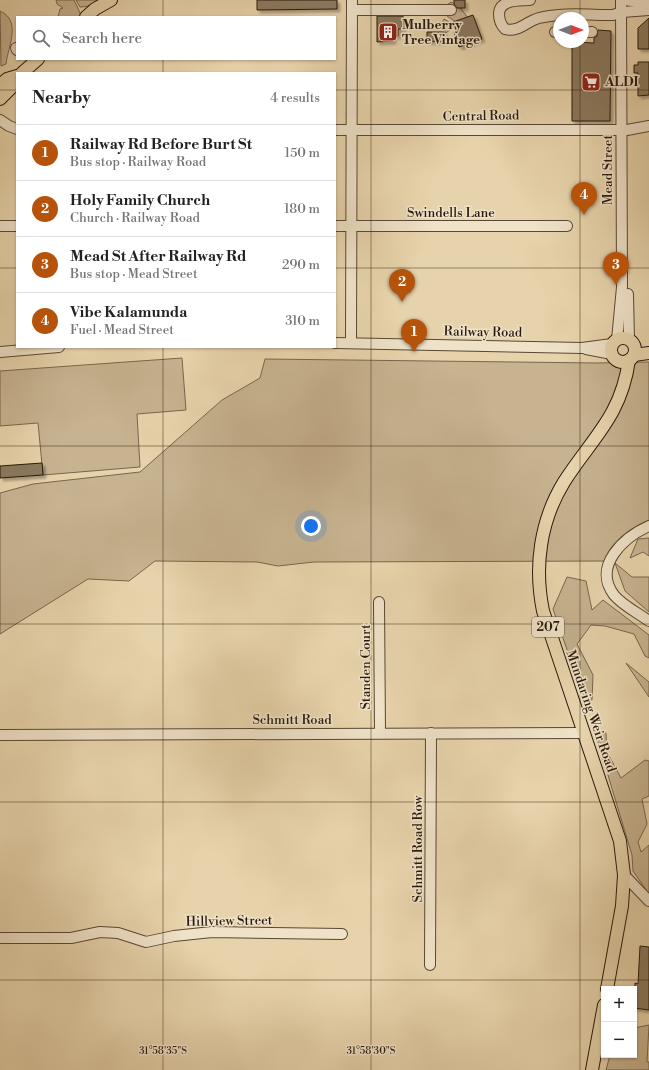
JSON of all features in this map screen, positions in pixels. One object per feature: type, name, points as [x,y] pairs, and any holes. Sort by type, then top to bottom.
[{"type":"main road","points":[[94,9],[111,0]]},
{"type":"main road","points":[[0,85],[7,79],[16,78]]},
{"type":"main road","points":[[0,98],[12,87],[16,80]]},
{"type":"main road","points":[[631,350],[625,338],[614,349],[624,362],[631,350],[649,346]]},
{"type":"main road","name":"207","points":[[614,349],[621,390]]},
{"type":"main road","points":[[631,350],[649,353]]},
{"type":"main road","name":"Mundaring Weir Road","points":[[608,986],[622,906],[624,875],[620,841],[543,611],[538,579],[540,550],[546,521],[556,496],[564,482],[604,427],[615,408],[627,374],[631,350]]},
{"type":"main road","points":[[592,1070],[601,1021]]},
{"type":"street","points":[[530,0],[511,2],[502,5],[499,12],[499,17],[505,29],[514,30],[532,21],[547,16],[613,15],[625,12],[649,10]]},
{"type":"street","points":[[623,0],[649,3]]},
{"type":"street","name":"Mead Street","points":[[614,349],[622,287],[625,12],[623,0]]},
{"type":"street","name":"Mead Street","points":[[625,12],[628,0]]},
{"type":"street","points":[[351,344],[353,130],[352,5],[451,10]]},
{"type":"street","points":[[0,120],[9,126],[16,128]]},
{"type":"street","name":"Central Road","points":[[336,130],[624,130],[649,126]]},
{"type":"street","name":"Mead Street","points":[[624,130],[631,350]]},
{"type":"street","name":"Central Road","points":[[624,130],[641,133],[649,132]]},
{"type":"street","points":[[0,226],[16,226]]},
{"type":"street","name":"Swindells Lane","points":[[336,226],[567,226]]},
{"type":"street","name":"Railway Road","points":[[336,343],[614,349]]},
{"type":"street","points":[[0,352],[47,348]]},
{"type":"street","points":[[649,526],[627,540],[616,551],[608,563],[607,572],[609,587],[616,597],[649,621]]},
{"type":"street","name":"Standen Court","points":[[379,602],[380,732]]},
{"type":"street","name":"Schmitt Road","points":[[0,734],[380,732],[583,733]]},
{"type":"street","name":"Schmitt Road Row","points":[[430,965],[431,733]]},
{"type":"street","points":[[624,875],[649,901]]},
{"type":"street","name":"Hillview Street","points":[[0,938],[71,938],[100,932],[118,933],[146,942],[174,936],[212,932],[342,934]]},
{"type":"shaded area","points":[[56,0],[74,0],[82,16],[58,16],[60,9],[63,8],[57,4]]},
{"type":"shaded area","points":[[76,0],[97,0],[90,5],[80,7]]},
{"type":"shaded area","points":[[451,2],[459,6],[468,18],[456,22],[447,16],[444,7]]},
{"type":"shaded area","points":[[0,11],[7,15],[12,27],[11,42],[6,64],[1,66]]},
{"type":"shaded area","points":[[444,19],[449,22],[452,28],[446,33],[441,25]]},
{"type":"shaded area","points":[[182,358],[186,410],[137,414],[140,467],[43,475],[38,423],[0,426],[0,371]]},
{"type":"shaded area","points":[[265,359],[597,363],[649,362],[649,523],[628,533],[611,561],[314,562],[278,566],[257,562],[155,561],[129,581],[88,579],[0,634],[0,493],[33,484],[140,472],[222,400],[260,378]]},
{"type":"shaded area","points":[[649,538],[649,556],[643,552],[630,558],[638,539]]},
{"type":"shaded area","points":[[615,563],[632,577],[649,577],[649,612],[625,591]]},
{"type":"shaded area","points":[[567,577],[586,581],[592,610],[603,600],[649,635],[649,658],[645,656],[634,634],[605,626],[591,625],[577,644],[593,675],[592,700],[584,699],[553,609]]},
{"type":"shaded area","points":[[626,663],[649,682],[649,697]]},
{"type":"shaded area","points":[[595,732],[606,733],[607,752],[621,778],[645,760],[649,761],[649,796],[642,799],[647,824],[638,842],[641,852],[649,845],[649,894],[633,871],[632,855]]},
{"type":"shaded area","points":[[649,1025],[647,1062],[649,1062],[649,1070],[606,1070],[609,1058],[637,1058],[637,1027]]},
{"type":"building","points":[[257,0],[337,0],[337,9],[257,10]]},
{"type":"building","points":[[454,0],[465,0],[465,8],[457,8],[454,4]]},
{"type":"building","points":[[473,15],[482,39],[459,47],[454,32],[457,32],[453,22]]},
{"type":"building","name":"Mulberry Tree Vintage","points":[[377,16],[403,16],[403,29],[398,29],[398,36],[393,36],[393,41],[377,42]]},
{"type":"building","points":[[649,18],[649,49],[638,49],[638,28]]},
{"type":"building","name":"ALDI","points":[[598,30],[611,31],[610,121],[572,121],[572,48],[589,48],[589,43],[594,43],[594,38],[597,36]]},
{"type":"building","points":[[427,32],[444,32],[444,42],[427,41]]},
{"type":"building","points":[[638,62],[649,62],[649,95],[638,96],[638,73],[634,73],[634,65],[638,65]]},
{"type":"building","points":[[42,463],[43,475],[0,478],[0,466]]},
{"type":"building","points":[[640,946],[649,947],[649,1010],[637,1008],[637,986],[635,986],[635,983],[638,984]]},
{"type":"place","name":"Mulberry Tree Vintage","points":[[388,32]]},
{"type":"place","name":"ALDI","points":[[591,82]]},
{"type":"place","name":"Vibe Kalamunda","points":[[584,215]]},
{"type":"place","name":"Mead St After Railway Rd","points":[[616,285]]},
{"type":"place","name":"Holy Family Church","points":[[402,302]]},
{"type":"place","name":"Railway Rd Before Burt St","points":[[414,352]]}]
